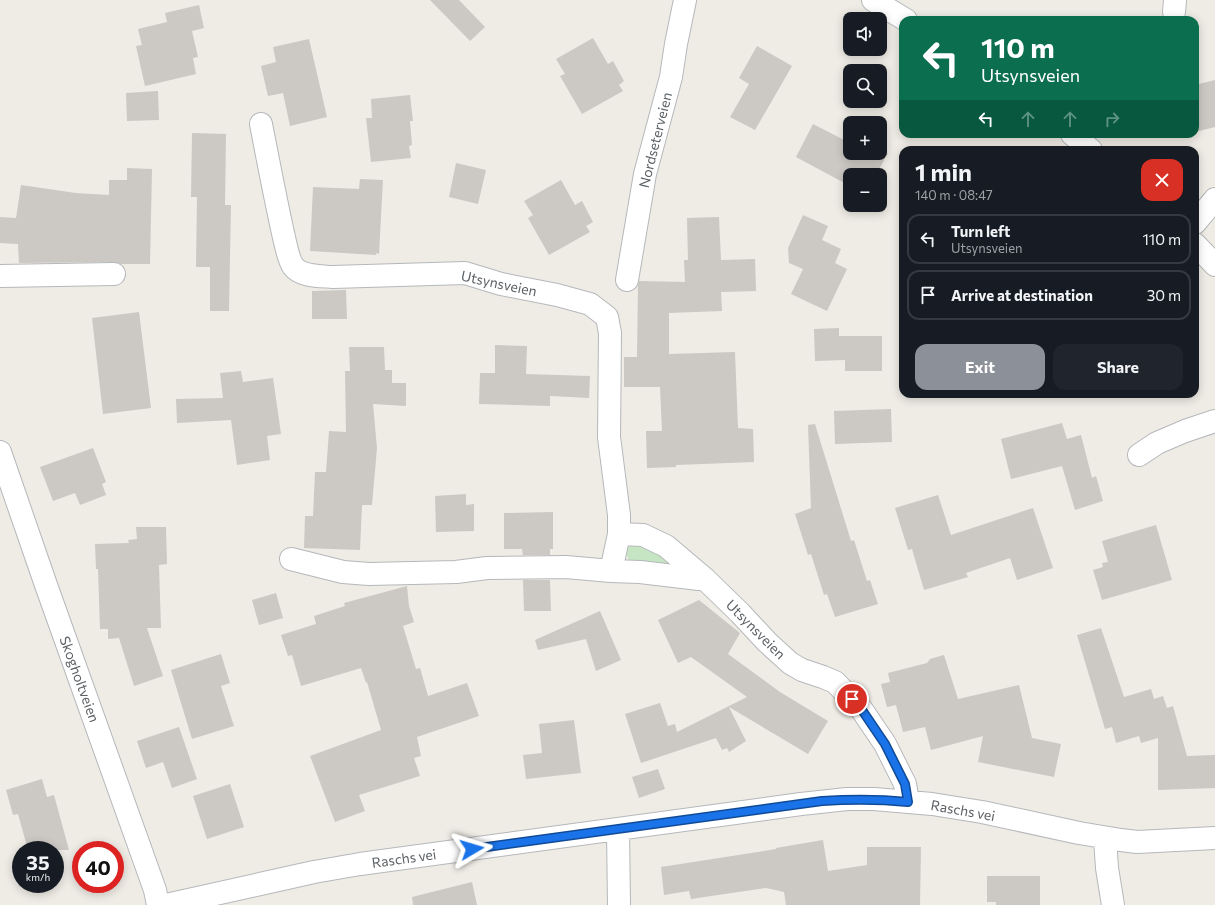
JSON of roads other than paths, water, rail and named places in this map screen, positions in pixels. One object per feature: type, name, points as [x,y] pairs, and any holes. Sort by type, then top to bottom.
[{"type":"street","name":"Nordseterveien","points":[[627,280],[645,174],[671,77],[685,0]]},
{"type":"street","points":[[873,0],[899,16]]},
{"type":"street","name":"Utsynsveien","points":[[261,124],[274,195],[287,250],[292,266],[301,272],[312,275],[333,277],[465,273],[501,284],[557,295],[590,304],[607,317],[610,333],[608,437],[619,515],[619,534],[611,571]]},
{"type":"street","points":[[1077,138],[1086,146]]},
{"type":"street","points":[[1199,218],[1215,199]]},
{"type":"street","points":[[1199,248],[1215,265]]},
{"type":"street","points":[[0,276],[114,274]]},
{"type":"street","points":[[1139,455],[1157,443],[1185,431],[1215,422]]},
{"type":"street","name":"Skogholtveien","points":[[0,452],[46,586],[156,890],[158,905]]},
{"type":"street","name":"Utsynsveien","points":[[619,534],[643,535],[666,546],[705,579],[779,654],[790,663],[802,670],[832,680],[862,710],[885,744],[905,784],[908,802]]},
{"type":"street","points":[[291,559],[343,572],[369,574],[456,572],[487,568],[566,567],[640,572],[699,580],[705,579]]},
{"type":"street","name":"Raschs vei","points":[[166,905],[314,872],[360,864],[822,801],[847,799],[874,799],[932,804],[982,812],[1105,838],[1137,842],[1215,838]]},
{"type":"street","points":[[618,830],[619,905]]},
{"type":"street","points":[[1105,838],[1107,868],[1113,905]]}]
